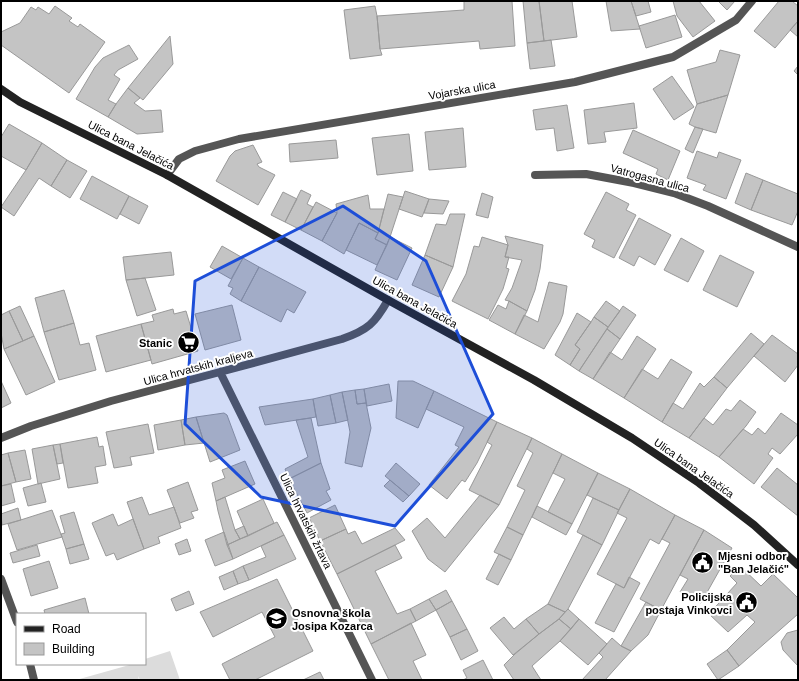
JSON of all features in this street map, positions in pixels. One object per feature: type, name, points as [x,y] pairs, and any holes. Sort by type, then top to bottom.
[{"type":"main road","name":"Ulica bana Jelačića","points":[[1,89],[20,102],[168,175],[388,300],[534,380],[632,438],[699,483],[742,516],[798,565]]},
{"type":"street","name":"Vojarska ulica","points":[[168,175],[179,159],[195,151],[239,139],[575,82],[673,57],[736,20],[752,1]]},
{"type":"street","name":"Vatrogasna ulica","points":[[535,175],[586,174],[634,183],[674,193],[708,206],[798,247]]},
{"type":"street","name":"Ulica hrvatskih kraljeva","points":[[1,438],[31,426],[111,401],[342,339],[356,334],[369,326],[380,314],[388,300]]},
{"type":"street","name":"Ulica hrvatskih žrtava","points":[[220,372],[372,680]]},
{"type":"street","points":[[1,579],[16,619]]},
{"type":"street","points":[[30,665],[34,680]]},
{"type":"highlighted area","points":[[343,206],[426,261],[493,414],[395,526],[261,497],[185,424],[195,281]]},
{"type":"shaded area","points":[[170,651],[180,680],[140,680],[138,676],[139,680],[76,680],[129,665],[146,665],[146,659]]},
{"type":"building","points":[[464,1],[512,1],[515,46],[480,49],[479,41],[380,49],[377,16],[464,10]]},
{"type":"building","points":[[523,1],[539,1],[544,41],[527,43]]},
{"type":"building","points":[[539,1],[572,1],[577,37],[544,41]]},
{"type":"building","points":[[606,1],[631,1],[640,29],[611,31]]},
{"type":"building","points":[[631,1],[648,1],[651,12],[636,16]]},
{"type":"building","points":[[673,1],[699,1],[715,21],[693,37],[677,16]]},
{"type":"building","points":[[718,1],[735,1],[727,10]]},
{"type":"building","points":[[779,1],[792,1],[798,6],[798,21],[775,48],[754,31]]},
{"type":"building","points":[[55,6],[72,18],[69,21],[78,27],[80,24],[105,42],[69,93],[1,45],[1,32],[20,23],[31,7],[36,10],[38,7],[49,14]]},
{"type":"building","points":[[375,6],[382,55],[350,59],[344,10]]},
{"type":"building","points":[[675,15],[682,37],[646,48],[639,26]]},
{"type":"building","points":[[798,21],[798,37],[790,30]]},
{"type":"building","points":[[170,36],[173,64],[143,100],[128,88]]},
{"type":"building","points":[[551,40],[555,66],[530,69],[527,43]]},
{"type":"building","points":[[129,45],[138,59],[118,70],[114,75],[120,79],[108,100],[116,104],[108,117],[76,99],[95,67],[103,58]]},
{"type":"building","points":[[720,50],[740,55],[728,95],[697,104],[687,70],[716,62]]},
{"type":"building","points":[[798,66],[798,75],[794,71]]},
{"type":"building","points":[[672,76],[694,107],[674,120],[653,89]]},
{"type":"building","points":[[128,88],[140,98],[134,103],[145,111],[161,110],[163,132],[137,134],[108,117]]},
{"type":"building","points":[[728,95],[716,133],[689,124],[697,104]]},
{"type":"building","points":[[634,103],[637,128],[604,132],[606,142],[588,144],[584,110]]},
{"type":"building","points":[[567,105],[574,148],[557,151],[554,128],[536,130],[533,110]]},
{"type":"building","points":[[9,124],[42,143],[26,170],[1,156],[1,137]]},
{"type":"building","points":[[695,127],[703,129],[693,153],[685,149]]},
{"type":"building","points":[[463,128],[466,167],[429,170],[425,132]]},
{"type":"building","points":[[633,130],[680,151],[668,180],[656,174],[658,169],[623,153]]},
{"type":"building","points":[[409,134],[413,171],[377,175],[372,138]]},
{"type":"building","points":[[336,140],[338,158],[290,162],[289,144]]},
{"type":"building","points":[[42,143],[67,160],[51,186],[39,178],[14,216],[1,207]]},
{"type":"building","points":[[253,145],[262,162],[257,164],[259,167],[275,175],[258,205],[216,181],[230,156],[235,151]]},
{"type":"building","points":[[697,151],[717,158],[719,152],[741,160],[726,199],[703,190],[706,185],[687,178]]},
{"type":"building","points":[[67,160],[87,171],[70,198],[51,186]]},
{"type":"building","points":[[746,173],[763,180],[751,210],[735,203]]},
{"type":"building","points":[[92,176],[129,196],[117,219],[80,199]]},
{"type":"building","points":[[763,180],[798,194],[798,211],[792,225],[751,210]]},
{"type":"building","points":[[301,190],[311,195],[307,204],[313,207],[301,230],[285,222]]},
{"type":"building","points":[[405,191],[429,199],[422,217],[399,209]]},
{"type":"building","points":[[283,192],[297,199],[285,222],[271,215]]},
{"type":"building","points":[[606,192],[629,204],[626,210],[636,215],[614,258],[592,247],[595,240],[584,234]]},
{"type":"building","points":[[482,193],[493,197],[488,218],[476,215]]},
{"type":"building","points":[[388,194],[403,197],[387,245],[375,239],[378,233]]},
{"type":"building","points":[[368,195],[370,209],[384,209],[378,233],[359,223],[344,254],[322,241],[337,213],[336,204]]},
{"type":"building","points":[[129,196],[148,206],[139,224],[120,214]]},
{"type":"building","points":[[429,199],[449,201],[443,214],[424,213]]},
{"type":"building","points":[[316,202],[337,213],[322,241],[301,230]]},
{"type":"building","points":[[450,214],[465,214],[453,267],[425,255],[436,224],[446,225]]},
{"type":"building","points":[[639,218],[671,235],[655,265],[639,256],[634,266],[619,258]]},
{"type":"building","points":[[359,223],[378,233],[375,239],[387,245],[377,265],[346,250]]},
{"type":"building","points":[[505,236],[543,245],[540,269],[535,290],[527,311],[505,300],[512,288],[522,260],[505,257],[508,245]]},
{"type":"building","points":[[390,237],[412,248],[397,280],[375,270]]},
{"type":"building","points":[[482,237],[508,245],[505,257],[509,257],[506,268],[509,269],[503,289],[488,319],[452,301],[466,274],[474,246],[479,247]]},
{"type":"building","points":[[681,238],[704,251],[688,282],[664,270]]},
{"type":"building","points":[[222,246],[243,258],[231,279],[210,267]]},
{"type":"building","points":[[171,252],[174,275],[126,280],[123,257]]},
{"type":"building","points":[[425,255],[453,267],[439,297],[412,285]]},
{"type":"building","points":[[720,255],[754,272],[737,307],[703,290]]},
{"type":"building","points":[[243,258],[259,267],[241,301],[230,294],[233,288],[228,286]]},
{"type":"building","points":[[259,267],[306,292],[294,313],[287,309],[281,322],[241,301]]},
{"type":"building","points":[[145,278],[156,310],[137,316],[126,280]]},
{"type":"building","points":[[549,282],[567,286],[563,314],[544,349],[515,334],[524,315],[538,322]]},
{"type":"building","points":[[64,290],[74,323],[44,332],[35,298]]},
{"type":"building","points":[[509,301],[527,311],[515,334],[489,320],[498,305],[506,309]]},
{"type":"building","points":[[606,301],[620,311],[608,327],[594,317]]},
{"type":"building","points":[[232,305],[241,340],[205,350],[195,314]]},
{"type":"building","points":[[20,306],[34,336],[23,341],[9,311]]},
{"type":"building","points":[[623,306],[636,315],[620,339],[607,329]]},
{"type":"building","points":[[173,309],[174,314],[186,311],[198,351],[152,364],[141,324],[154,321],[152,315]]},
{"type":"building","points":[[9,311],[23,341],[4,349],[1,333],[1,315]]},
{"type":"building","points":[[577,313],[591,322],[575,345],[580,349],[570,365],[555,355]]},
{"type":"building","points":[[594,317],[608,327],[579,371],[570,365],[580,349],[575,345]]},
{"type":"building","points":[[74,323],[80,345],[89,343],[96,370],[59,380],[44,332]]},
{"type":"building","points":[[141,324],[151,360],[106,372],[96,336]]},
{"type":"building","points":[[607,329],[620,339],[593,379],[579,371]]},
{"type":"building","points":[[751,333],[764,344],[727,388],[714,377]]},
{"type":"building","points":[[772,335],[798,354],[798,365],[785,382],[754,356]]},
{"type":"building","points":[[34,336],[55,382],[26,395],[4,349]]},
{"type":"building","points":[[637,336],[656,349],[624,398],[593,379],[610,352],[622,360]]},
{"type":"building","points":[[671,359],[692,372],[662,422],[624,398],[642,369],[658,379]]},
{"type":"building","points":[[714,377],[727,388],[689,438],[662,422],[673,403],[683,409],[700,383],[704,387]]},
{"type":"building","points":[[1,381],[11,403],[1,408]]},
{"type":"building","points":[[398,381],[413,381],[434,391],[418,428],[396,418]]},
{"type":"building","points":[[389,384],[392,401],[367,406],[364,389]]},
{"type":"building","points":[[364,389],[366,403],[357,404],[355,390]]},
{"type":"building","points":[[355,390],[357,404],[366,403],[371,428],[362,467],[345,463],[350,432],[342,392]]},
{"type":"building","points":[[434,391],[497,422],[477,463],[465,482],[462,480],[447,499],[429,485],[459,447],[455,445],[464,427],[426,409]]},
{"type":"building","points":[[342,392],[348,420],[336,423],[330,395]]},
{"type":"building","points":[[330,395],[336,423],[318,426],[313,399]]},
{"type":"building","points":[[313,399],[316,417],[265,425],[259,407]]},
{"type":"building","points":[[740,400],[756,412],[719,457],[689,438],[704,418],[713,425],[726,409],[731,411]]},
{"type":"building","points":[[224,413],[227,415],[240,450],[210,462],[196,417]]},
{"type":"building","points":[[781,413],[798,425],[798,434],[780,454],[772,448],[768,454],[773,458],[754,484],[719,457],[743,429],[752,435],[758,428],[765,434]]},
{"type":"building","points":[[196,417],[204,443],[185,445],[181,420]]},
{"type":"building","points":[[311,418],[321,463],[289,479],[285,469],[308,457],[296,420]]},
{"type":"building","points":[[181,420],[185,445],[158,450],[154,425]]},
{"type":"building","points":[[497,422],[532,438],[499,505],[469,490],[492,445],[487,442]]},
{"type":"building","points":[[148,424],[154,453],[130,457],[132,465],[114,468],[106,432]]},
{"type":"building","points":[[97,437],[99,447],[103,446],[106,465],[95,467],[98,483],[68,488],[60,444]]},
{"type":"building","points":[[532,438],[562,454],[523,535],[507,527],[525,490],[517,486],[533,453],[527,449]]},
{"type":"building","points":[[60,444],[63,463],[57,464],[53,445]]},
{"type":"building","points":[[53,445],[60,479],[38,484],[32,449]]},
{"type":"building","points":[[25,450],[31,479],[16,482],[8,453]]},
{"type":"building","points":[[8,453],[16,482],[1,486],[1,455]]},
{"type":"building","points":[[562,454],[598,473],[572,524],[548,512],[565,479],[553,473]]},
{"type":"building","points":[[245,461],[255,484],[216,501],[212,483],[225,478],[222,470]]},
{"type":"building","points":[[321,463],[330,489],[326,491],[331,500],[307,513],[289,479]]},
{"type":"building","points":[[396,463],[420,484],[409,496],[385,476]]},
{"type":"building","points":[[777,468],[798,485],[798,516],[761,487]]},
{"type":"building","points":[[598,473],[630,489],[619,510],[587,495]]},
{"type":"building","points":[[390,480],[409,496],[403,502],[384,486]]},
{"type":"building","points":[[188,482],[198,510],[191,512],[194,518],[180,523],[167,490]]},
{"type":"building","points":[[41,483],[46,502],[28,506],[23,488]]},
{"type":"building","points":[[11,484],[15,502],[1,506],[1,486]]},
{"type":"building","points":[[630,489],[675,515],[659,544],[650,539],[624,588],[597,574],[627,518],[617,513]]},
{"type":"building","points":[[480,495],[499,505],[445,572],[428,559],[412,531],[427,518],[445,538]]},
{"type":"building","points":[[142,497],[149,515],[174,507],[181,528],[158,537],[160,543],[144,549],[127,502]]},
{"type":"building","points":[[225,497],[235,530],[240,539],[227,545],[216,501]]},
{"type":"building","points":[[593,498],[619,510],[602,545],[577,532]]},
{"type":"building","points":[[263,499],[274,523],[248,536],[237,511]]},
{"type":"building","points":[[335,505],[346,529],[320,541],[309,518]]},
{"type":"building","points":[[537,506],[572,524],[566,535],[532,517]]},
{"type":"building","points":[[18,508],[21,520],[2,525],[1,514]]},
{"type":"building","points":[[52,510],[62,537],[17,550],[8,524]]},
{"type":"building","points":[[74,512],[84,544],[66,549],[61,534],[65,533],[60,516]]},
{"type":"building","points":[[113,514],[118,526],[133,519],[144,549],[117,560],[114,553],[106,556],[92,523]]},
{"type":"building","points":[[675,515],[704,530],[661,610],[640,599],[670,543],[662,539]]},
{"type":"building","points":[[277,522],[284,535],[233,559],[227,545]]},
{"type":"building","points":[[244,526],[248,536],[240,539],[235,530]]},
{"type":"building","points":[[507,527],[523,535],[511,560],[494,552]]},
{"type":"building","points":[[395,528],[405,540],[337,574],[320,541],[346,529],[348,534],[355,531],[362,544]]},
{"type":"building","points":[[704,530],[732,548],[701,603],[680,592],[688,579],[680,575]]},
{"type":"building","points":[[224,532],[233,559],[215,566],[205,540]]},
{"type":"building","points":[[284,535],[296,559],[249,580],[243,566],[266,557],[261,546]]},
{"type":"building","points":[[583,535],[602,545],[565,612],[548,604]]},
{"type":"building","points":[[187,539],[191,551],[179,555],[175,544]]},
{"type":"building","points":[[84,544],[89,559],[70,564],[66,549]]},
{"type":"building","points":[[37,545],[40,556],[13,563],[10,553]]},
{"type":"building","points":[[395,545],[402,558],[375,571],[397,614],[410,609],[416,621],[371,644],[337,574]]},
{"type":"building","points":[[499,554],[511,560],[498,585],[486,579]]},
{"type":"building","points":[[49,561],[58,588],[31,596],[23,569]]},
{"type":"building","points":[[243,566],[249,580],[238,584],[233,571]]},
{"type":"building","points":[[740,566],[761,586],[773,574],[798,598],[798,614],[739,666],[727,650],[755,622],[747,615],[728,632],[709,614],[737,583],[730,576]]},
{"type":"building","points":[[233,571],[238,584],[224,590],[219,577]]},
{"type":"building","points":[[629,577],[640,583],[614,632],[595,623],[616,584],[624,588]]},
{"type":"building","points":[[277,579],[313,651],[255,680],[230,680],[222,664],[275,637],[262,612],[213,637],[200,612]]},
{"type":"building","points":[[446,590],[452,601],[436,610],[429,599]]},
{"type":"building","points":[[189,591],[194,604],[176,611],[171,599]]},
{"type":"building","points":[[85,598],[89,613],[45,613],[44,610]]},
{"type":"building","points":[[429,599],[436,610],[416,621],[410,609]]},
{"type":"building","points":[[452,601],[467,629],[450,637],[436,610]]},
{"type":"building","points":[[646,602],[661,610],[648,635],[631,651],[621,646]]},
{"type":"building","points":[[548,604],[565,612],[559,619],[539,634],[526,619]]},
{"type":"building","points":[[568,609],[579,619],[571,629],[559,619]]},
{"type":"building","points":[[504,617],[514,629],[526,619],[539,634],[513,655],[490,628]]},
{"type":"building","points":[[559,619],[571,629],[532,666],[541,680],[514,680],[504,665],[515,654]]},
{"type":"building","points":[[579,619],[607,644],[588,665],[560,641]]},
{"type":"building","points":[[411,623],[426,655],[413,661],[422,680],[389,680],[371,644]]},
{"type":"building","points":[[467,629],[478,651],[461,660],[450,637]]},
{"type":"building","points":[[798,630],[798,666],[783,650],[781,642],[787,633]]},
{"type":"building","points":[[612,638],[621,646],[631,651],[605,680],[582,680],[603,657],[599,653]]},
{"type":"building","points":[[727,650],[739,666],[718,680],[707,664]]},
{"type":"building","points":[[483,660],[493,680],[463,680],[467,678],[463,670]]},
{"type":"building","points":[[320,672],[324,680],[303,680]]},
{"type":"place","name":"Stanic","points":[[188,343]]},
{"type":"place","name":"Mjesni odbor \"Ban Jelačić\"","points":[[703,562]]},
{"type":"place","name":"Policijska postaja Vinkovci","points":[[747,603]]},
{"type":"place","name":"Osnovna škola Josipa Kozarca","points":[[277,619]]}]
